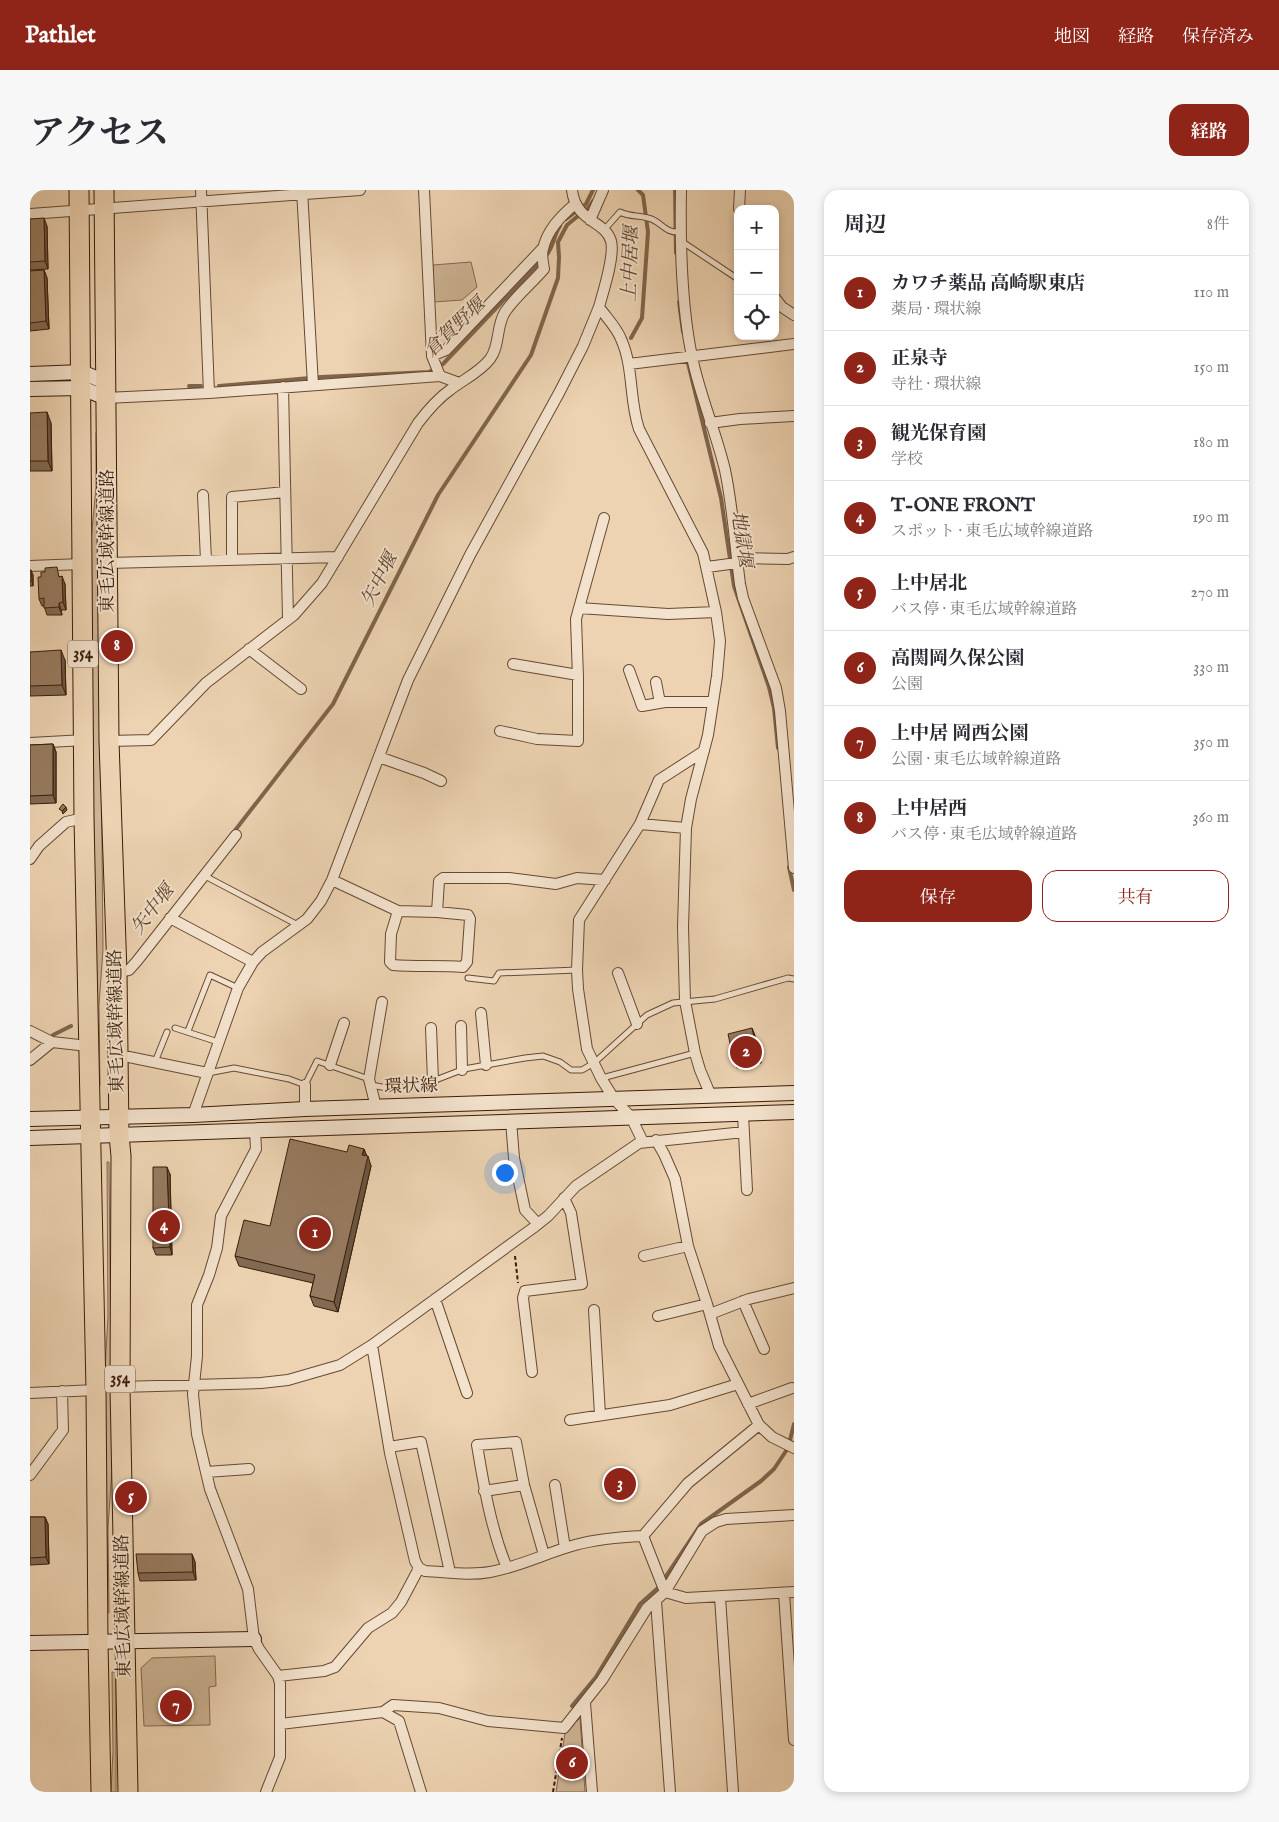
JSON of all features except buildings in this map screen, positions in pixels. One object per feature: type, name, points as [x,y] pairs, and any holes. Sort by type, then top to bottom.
[{"type":"highway","name":"東毛広域幹線道路","points":[[80,190],[84,818],[96,1390],[101,1792]]},
{"type":"highway","name":"東毛広域幹線道路","points":[[104,190],[109,741],[121,1156],[120,1387],[128,1792]]},
{"type":"street","points":[[30,214],[104,209],[201,195],[360,190]]},
{"type":"street","points":[[424,190],[437,367]]},
{"type":"street","points":[[193,1115],[238,988],[253,962],[262,952],[307,919],[321,901],[332,880],[408,680],[470,556],[559,393],[583,346],[599,307],[612,251],[611,240],[604,230],[590,220],[575,204],[572,190]]},
{"type":"street","points":[[590,220],[603,190]]},
{"type":"street","points":[[681,190],[681,236],[687,324],[692,356],[699,387],[725,470],[743,598],[776,688],[780,710],[794,868]]},
{"type":"street","points":[[739,205],[740,190]]},
{"type":"street","points":[[302,193],[313,385]]},
{"type":"street","points":[[201,195],[209,393]]},
{"type":"street","points":[[109,741],[151,740],[206,683],[294,615],[322,583],[418,423],[434,402],[459,383],[480,371],[492,357],[499,338],[504,313],[544,269],[543,256],[556,221],[575,204]]},
{"type":"street","points":[[437,367],[446,350],[543,256]]},
{"type":"street","points":[[779,303],[794,315]]},
{"type":"street","points":[[599,307],[620,336],[629,364],[634,415],[639,429],[703,553],[716,612],[720,651],[704,751],[686,828],[682,927],[685,1001],[695,1053],[711,1096]]},
{"type":"street","points":[[629,364],[794,344]]},
{"type":"street","points":[[30,374],[82,380],[106,390],[209,393],[313,385],[437,367],[459,383]]},
{"type":"street","points":[[30,389],[82,380]]},
{"type":"street","points":[[283,387],[288,619]]},
{"type":"street","points":[[710,423],[794,416]]},
{"type":"street","points":[[232,559],[232,497],[285,492]]},
{"type":"street","points":[[203,495],[206,560]]},
{"type":"street","points":[[500,731],[537,739],[578,741],[576,619],[604,518]]},
{"type":"street","points":[[108,563],[338,557]]},
{"type":"street","points":[[707,567],[737,561],[788,559],[794,557]]},
{"type":"street","points":[[30,566],[82,564]]},
{"type":"street","points":[[579,608],[668,614],[716,612]]},
{"type":"street","points":[[249,649],[301,689]]},
{"type":"street","points":[[513,664],[578,675]]},
{"type":"street","points":[[629,670],[642,706],[660,703],[712,702]]},
{"type":"street","points":[[656,682],[660,703]]},
{"type":"street","points":[[30,743],[84,740]]},
{"type":"street","points":[[643,1142],[631,1117],[614,1099],[601,1078],[587,1049],[578,989],[579,920],[640,824],[659,780],[704,751]]},
{"type":"street","points":[[379,757],[424,773],[441,782]]},
{"type":"street","points":[[30,859],[39,846],[66,822],[84,818]]},
{"type":"street","points":[[640,824],[686,828]]},
{"type":"street","points":[[117,972],[129,970],[137,961],[236,835]]},
{"type":"street","points":[[437,912],[439,880],[443,878],[509,878],[556,884],[577,878],[605,880]]},
{"type":"street","points":[[332,880],[398,911],[468,915],[470,920],[467,962],[463,967],[439,964],[421,967],[392,965],[390,962],[391,934],[398,911]]},
{"type":"street","points":[[170,918],[253,962]]},
{"type":"street","points":[[618,972],[637,1024]]},
{"type":"street","points":[[376,1107],[370,1082],[382,1002]]},
{"type":"street","points":[[481,1013],[486,1065]]},
{"type":"street","points":[[330,1065],[344,1023]]},
{"type":"street","points":[[461,1026],[462,1070]]},
{"type":"street","points":[[431,1028],[432,1082]]},
{"type":"street","points":[[30,1031],[52,1042],[88,1046]]},
{"type":"street","points":[[30,1060],[52,1042]]},
{"type":"street","points":[[118,1057],[129,1057],[207,1073]]},
{"type":"street","points":[[305,1085],[305,1109]]},
{"type":"street","name":"環状線","points":[[119,1126],[193,1115],[305,1109],[794,1093]]},
{"type":"street","name":"環状線","points":[[30,1119],[89,1126],[255,1130],[794,1112]]},
{"type":"street","points":[[743,1115],[747,1190]]},
{"type":"street","points":[[511,1121],[514,1158],[525,1210],[538,1224]]},
{"type":"street","name":"環状線","points":[[30,1138],[89,1126]]},
{"type":"street","points":[[255,1130],[256,1149],[221,1216],[217,1248],[198,1305],[197,1356],[193,1394],[197,1434],[206,1472],[248,1590],[254,1639],[278,1676],[280,1684],[280,1757],[266,1792]]},
{"type":"street","points":[[120,1387],[194,1386],[288,1380],[340,1364],[372,1345],[538,1224],[590,1175],[643,1142],[744,1132]]},
{"type":"street","points":[[656,1140],[675,1179],[688,1246],[719,1346],[759,1425],[772,1437],[794,1448]]},
{"type":"street","points":[[532,1372],[524,1293],[582,1284],[570,1213],[564,1198]]},
{"type":"street","points":[[644,1256],[688,1246]]},
{"type":"street","points":[[658,1316],[709,1309],[794,1288]]},
{"type":"street","points":[[435,1299],[467,1393]]},
{"type":"street","points":[[743,1301],[764,1349]]},
{"type":"street","points":[[594,1310],[600,1415]]},
{"type":"street","points":[[372,1345],[389,1447],[415,1561],[419,1568],[425,1571],[469,1574],[490,1572],[565,1548],[614,1538],[643,1536],[688,1483],[759,1425]]},
{"type":"street","points":[[570,1420],[670,1405],[738,1384]]},
{"type":"street","points":[[748,1404],[792,1388]]},
{"type":"street","points":[[30,1393],[96,1390]]},
{"type":"street","points":[[30,1474],[63,1430],[62,1391]]},
{"type":"street","points":[[389,1447],[421,1442],[450,1572]]},
{"type":"street","points":[[507,1568],[497,1543],[484,1491],[477,1445],[516,1442],[524,1484],[544,1555]]},
{"type":"street","points":[[206,1472],[249,1469]]},
{"type":"street","points":[[484,1491],[524,1484]]},
{"type":"street","points":[[555,1485],[565,1548]]},
{"type":"street","points":[[280,1724],[384,1712],[393,1705],[408,1705],[439,1708],[488,1722],[564,1728],[602,1680],[647,1608],[666,1592],[702,1531],[716,1522],[726,1519],[794,1515]]},
{"type":"street","points":[[643,1536],[666,1592]]},
{"type":"street","points":[[278,1676],[324,1671],[335,1667],[368,1628],[392,1613],[401,1602],[419,1568]]},
{"type":"street","points":[[666,1592],[686,1598],[789,1593],[794,1740]]},
{"type":"street","points":[[720,1597],[733,1792]]},
{"type":"street","points":[[656,1601],[670,1792]]},
{"type":"street","points":[[30,1643],[254,1639]]},
{"type":"street","points":[[584,1702],[592,1792]]},
{"type":"street","points":[[384,1712],[399,1721],[421,1792]]},
{"type":"lane","points":[[604,230],[620,212],[629,216],[649,218],[670,232],[681,236],[734,276]]},
{"type":"lane","points":[[205,876],[298,925]]},
{"type":"lane","points":[[468,978],[494,981],[499,973],[577,970]]},
{"type":"lane","points":[[188,1031],[210,975],[238,988]]},
{"type":"lane","points":[[207,1073],[234,1068],[289,1079],[305,1085],[317,1061],[387,1088],[414,1086],[432,1082],[462,1070],[542,1056],[560,1062],[571,1070],[578,1071],[594,1063],[647,1015],[673,1003],[715,999],[780,980],[794,979]]},
{"type":"lane","points":[[175,1028],[218,1042]]},
{"type":"lane","points":[[155,1062],[167,1032]]},
{"type":"lane","points":[[601,1078],[695,1053]]},
{"type":"path","points":[[513,1242],[518,1286],[524,1293]]},
{"type":"path","points":[[553,1792],[564,1728]]},
{"type":"shaded area","points":[[471,262],[477,287],[462,300],[434,302],[433,265]]},
{"type":"shaded area","points":[[96,432],[98,432],[103,949],[99,1005],[100,1086],[96,1086],[91,541],[96,487]]},
{"type":"shaded area","points":[[107,1162],[109,1162],[112,1468],[108,1528],[109,1613],[106,1613],[104,1388],[108,1316]]},
{"type":"shaded area","points":[[215,1656],[216,1686],[209,1687],[210,1725],[144,1726],[141,1668],[152,1658]]},
{"type":"shaded area","points":[[112,1672],[116,1672],[116,1792],[111,1792],[113,1751]]},
{"type":"shaded area","points":[[580,1718],[585,1792],[556,1792],[565,1733]]},
{"type":"waterway","name":"矢中堰","points":[[566,219],[586,204],[593,190]]},
{"type":"waterway","name":"上中居堰","points":[[631,338],[642,318],[648,232],[643,195],[638,190]]},
{"type":"waterway","name":"地獄堰","points":[[675,190],[676,253]]},
{"type":"waterway","name":"矢中堰","points":[[233,833],[333,704],[438,495],[531,355],[558,278],[558,242],[567,225],[589,207],[593,201]]},
{"type":"waterway","name":"倉賀野堰","points":[[545,257],[560,226]]},
{"type":"waterway","name":"倉賀野堰","points":[[219,386],[321,377],[429,372],[443,364],[540,262]]},
{"type":"waterway","name":"地獄堰","points":[[679,302],[683,332]]},
{"type":"waterway","name":"地獄堰","points":[[687,359],[721,498],[734,586],[769,687],[774,708],[778,748]]},
{"type":"waterway","name":"倉賀野堰","points":[[189,386],[201,386]]},
{"type":"waterway","name":"地獄堰","points":[[789,867],[794,890]]},
{"type":"waterway","name":"矢中堰","points":[[53,1035],[71,1026]]},
{"type":"waterway","points":[[572,1706],[596,1677],[640,1604],[658,1588],[701,1524],[761,1481],[774,1469],[788,1448],[794,1424]]},
{"type":"place","name":"上中居西","points":[[117,646]]},
{"type":"place","name":"正泉寺","points":[[746,1052]]},
{"type":"place","name":"T-ONE FRONT","points":[[164,1226]]},
{"type":"place","name":"カワチ薬品 高崎駅東店","points":[[315,1233]]},
{"type":"place","name":"観光保育園","points":[[620,1484]]},
{"type":"place","name":"上中居北","points":[[131,1497]]},
{"type":"place","name":"上中居 岡西公園","points":[[176,1706]]},
{"type":"place","name":"高関岡久保公園","points":[[572,1763]]}]
